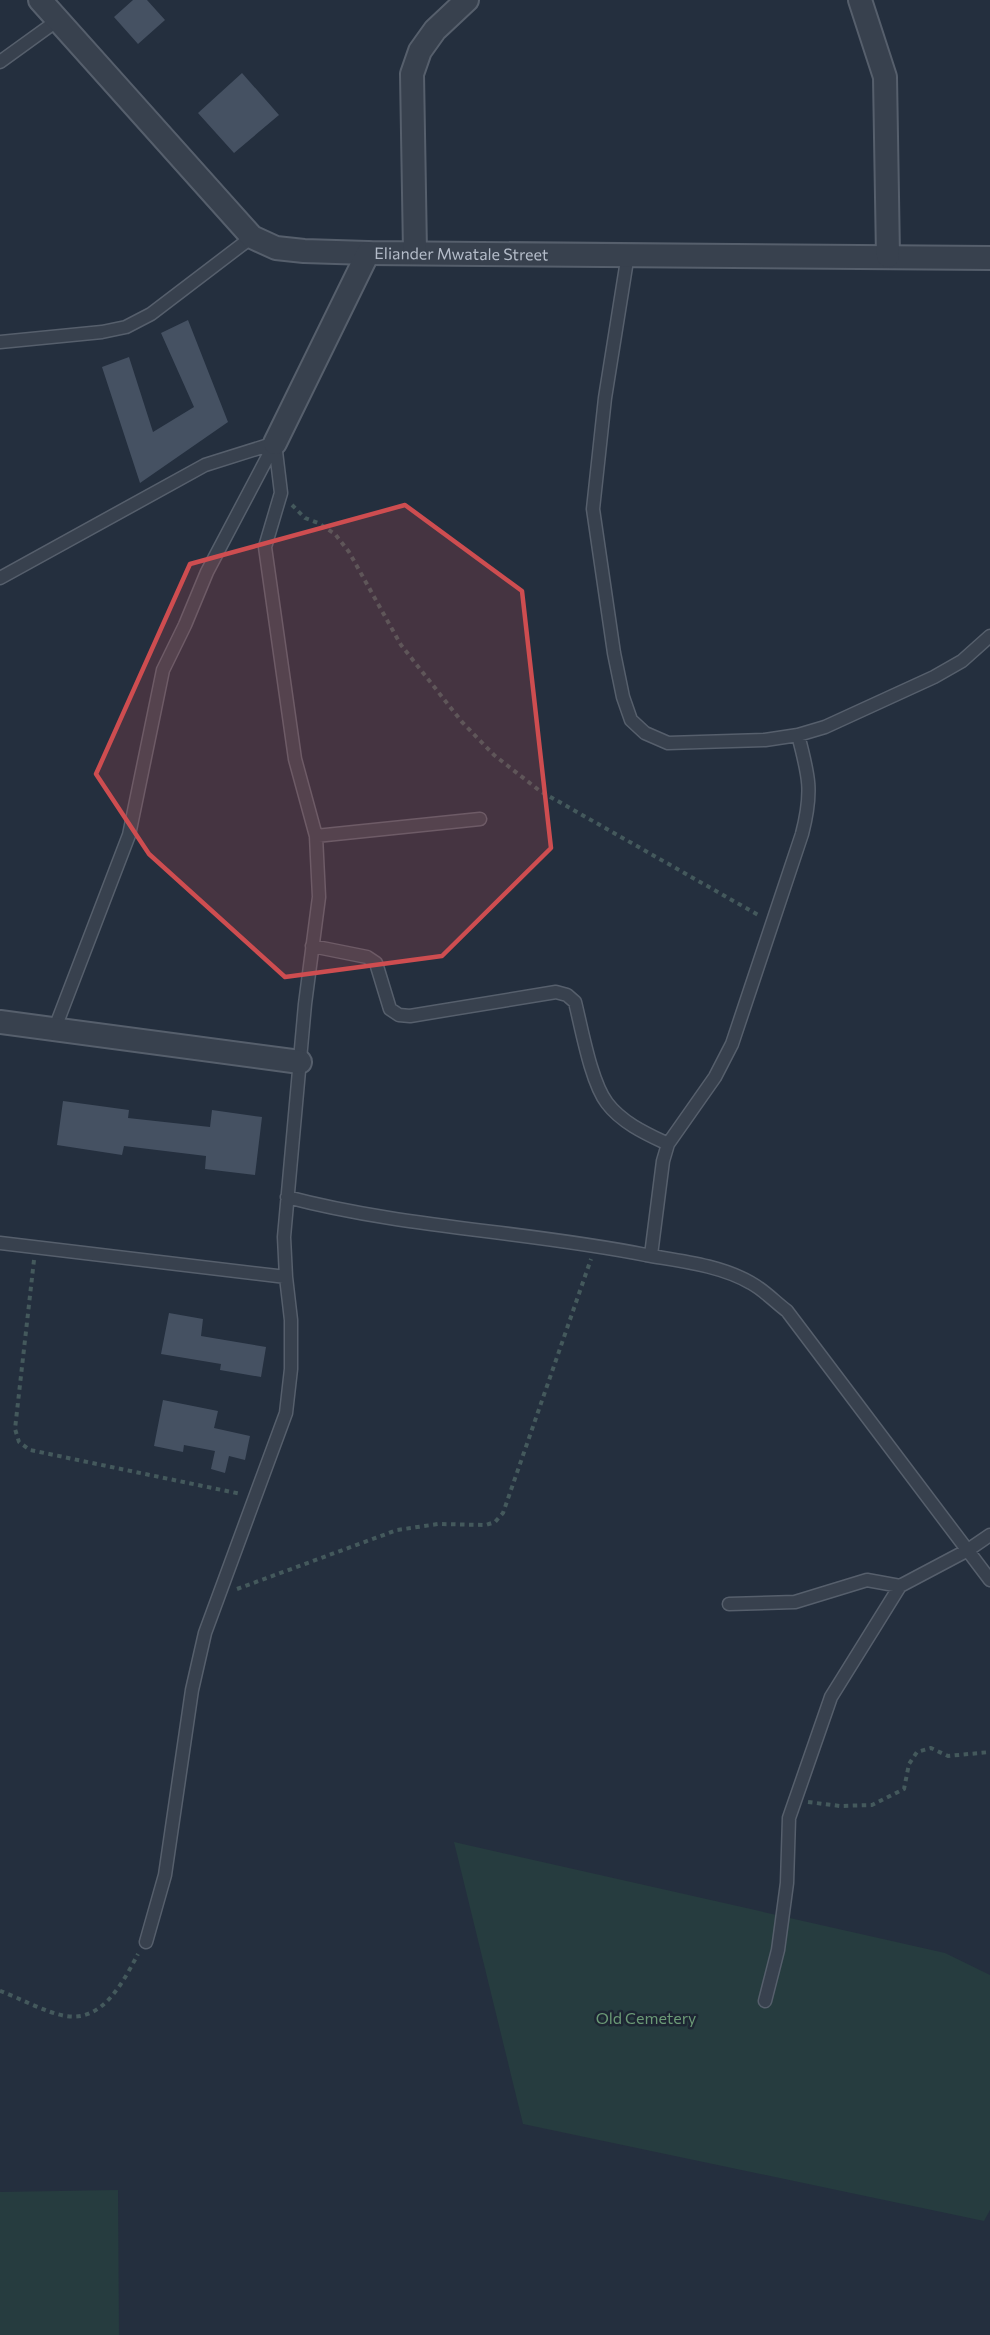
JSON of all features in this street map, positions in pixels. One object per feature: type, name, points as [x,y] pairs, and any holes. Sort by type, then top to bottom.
[{"type":"street","points":[[415,252],[412,74],[420,51],[435,30],[467,0]]},
{"type":"street","points":[[860,0],[885,77],[888,256]]},
{"type":"street","name":"Eliander Mwatale Street","points":[[51,7],[252,237],[276,248],[368,253],[990,258]]},
{"type":"street","points":[[275,443],[368,253]]},
{"type":"street","points":[[0,1022],[300,1062]]},
{"type":"lane","points":[[0,62],[51,7]]},
{"type":"lane","points":[[0,342],[102,332],[126,327],[151,314],[252,237]]},
{"type":"lane","points":[[628,254],[605,398],[592,509],[614,653],[623,698],[631,720],[645,733],[668,743],[765,740],[798,735],[825,727],[934,677],[962,660],[990,636]]},
{"type":"lane","points":[[146,1942],[165,1875],[192,1690],[205,1633],[286,1413],[291,1369],[291,1320],[284,1237],[305,1004],[319,897],[316,836],[295,759],[265,548],[281,493],[275,443]]},
{"type":"lane","points":[[0,578],[205,465],[275,443]]},
{"type":"lane","points":[[55,1028],[129,835],[163,670],[207,572],[275,443]]},
{"type":"lane","points":[[651,1256],[663,1161],[668,1144],[715,1077],[732,1044],[809,807],[808,770],[798,735]]},
{"type":"lane","points":[[316,836],[480,819]]},
{"type":"lane","points":[[312,946],[367,957],[376,963],[390,1009],[399,1015],[410,1016],[556,992],[567,995],[575,1002],[594,1079],[607,1104],[637,1129],[668,1144]]},
{"type":"lane","points":[[287,1197],[329,1208],[373,1215],[597,1245],[711,1268],[751,1282],[787,1311],[990,1580]]},
{"type":"lane","points":[[0,1242],[286,1277]]},
{"type":"lane","points":[[765,2001],[778,1950],[787,1882],[789,1818],[831,1697],[900,1586],[968,1550],[990,1535]]},
{"type":"lane","points":[[729,1604],[795,1602],[867,1580],[900,1586]]},
{"type":"path","points":[[281,493],[304,518],[318,523],[335,534],[349,552],[401,645],[462,722],[494,755],[540,791],[772,923]]},
{"type":"path","points":[[219,1595],[397,1530],[438,1524],[486,1525],[495,1521],[503,1513],[597,1245]]},
{"type":"path","points":[[35,1247],[15,1429],[19,1442],[30,1450],[256,1497]]},
{"type":"path","points":[[795,1800],[840,1806],[872,1805],[904,1790],[909,1764],[917,1752],[931,1748],[948,1756],[990,1752]]},
{"type":"path","points":[[0,1991],[64,2016],[84,2017],[103,2006],[123,1981],[146,1942]]},
{"type":"highlighted area","points":[[405,505],[522,591],[551,848],[442,956],[285,977],[149,854],[96,774],[190,564]]},
{"type":"green space","name":"Old Cemetery","points":[[454,1842],[945,1953],[990,1975],[990,2210],[984,2221],[523,2124]]},
{"type":"green space","points":[[118,2190],[119,2335],[0,2335],[0,2192]]},
{"type":"building","points":[[133,0],[147,0],[165,20],[138,44],[114,17]]},
{"type":"building","points":[[242,73],[279,115],[234,153],[198,113]]},
{"type":"building","points":[[188,320],[228,422],[140,483],[102,367],[129,357],[153,432],[194,407],[161,333]]},
{"type":"building","points":[[63,1101],[129,1110],[128,1118],[210,1127],[212,1110],[262,1117],[255,1175],[205,1169],[206,1156],[124,1146],[122,1155],[57,1145]]},
{"type":"building","points":[[169,1313],[203,1319],[201,1336],[266,1347],[261,1377],[220,1370],[221,1364],[161,1354]]},
{"type":"building","points":[[163,1400],[218,1411],[214,1428],[250,1436],[245,1460],[229,1456],[225,1473],[211,1469],[215,1451],[184,1445],[183,1452],[154,1446]]}]
